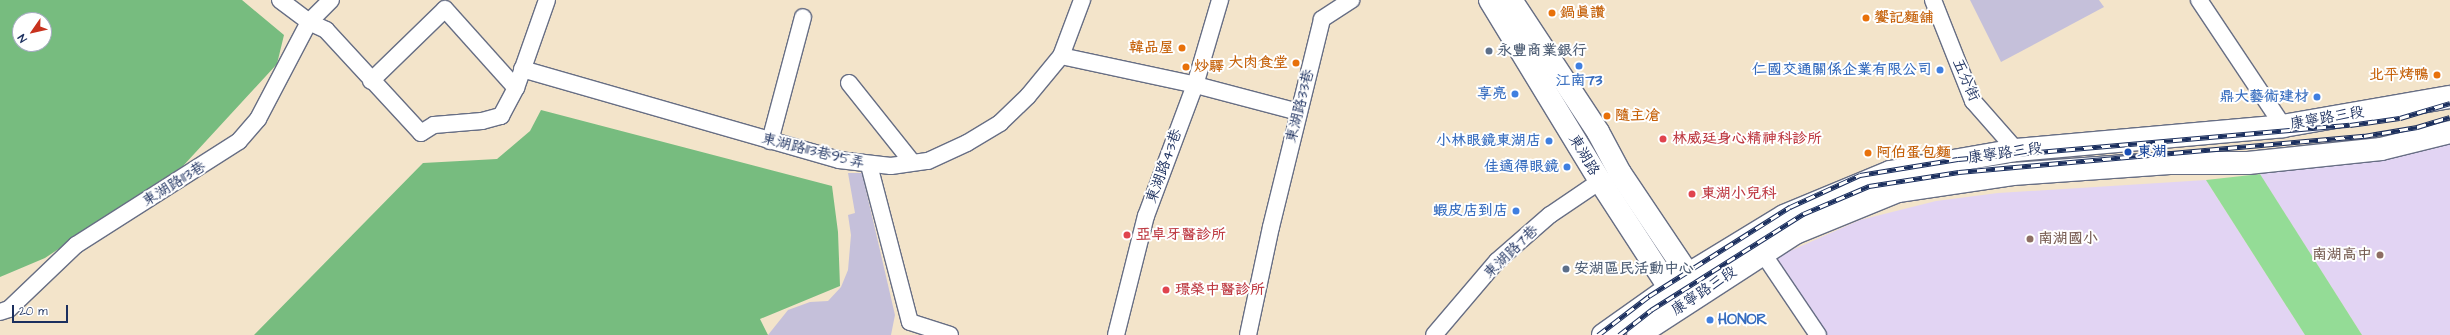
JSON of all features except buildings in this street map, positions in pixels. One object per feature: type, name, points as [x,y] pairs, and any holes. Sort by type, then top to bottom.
[{"type":"main road","name":"東湖路","points":[[1490,0],[1600,180],[1669,290],[1682,307]]},
{"type":"main road","name":"東湖路","points":[[1511,0],[1598,132],[1620,173],[1701,294]]},
{"type":"main road","name":"康寧路三段","points":[[1603,335],[1669,290],[1689,274],[1784,216],[1890,172],[2016,150],[2283,126],[2450,97]]},
{"type":"main road","name":"康寧路三段","points":[[1638,335],[1682,307],[1762,252],[1795,233],[1898,191],[2013,174],[2170,163],[2248,163],[2381,150],[2450,132]]},
{"type":"street","points":[[280,0],[309,22],[326,30],[371,81],[421,133],[434,125],[482,121],[502,116],[516,88],[547,0]]},
{"type":"street","name":"東湖路113巷","points":[[0,312],[9,308],[76,245],[239,142],[258,119],[309,22],[331,0]]},
{"type":"street","name":"東湖路113巷95弄","points":[[522,69],[838,160],[869,165],[891,166],[912,162],[928,162],[966,143],[1000,123],[1028,96],[1061,56],[1082,0]]},
{"type":"street","name":"東湖路43巷","points":[[1116,335],[1146,216],[1194,85],[1220,0]]},
{"type":"street","name":"東湖路33巷","points":[[1248,335],[1271,227],[1322,19],[1352,0]]},
{"type":"street","name":"五分街","points":[[1933,0],[1973,101],[2016,150]]},
{"type":"street","points":[[2199,0],[2283,126]]},
{"type":"street","points":[[371,81],[445,9],[516,88]]},
{"type":"street","points":[[770,141],[803,18]]},
{"type":"street","points":[[1061,56],[1194,85],[1298,112]]},
{"type":"street","points":[[849,83],[912,162]]},
{"type":"street","points":[[869,165],[910,322],[950,335]]},
{"type":"street","name":"東湖路7巷","points":[[1434,335],[1497,261],[1550,215],[1600,180]]},
{"type":"street","points":[[1762,252],[1818,335]]},
{"type":"shaded area","points":[[1970,0],[2099,0],[2104,7],[2001,62]]},
{"type":"shaded area","name":"南湖高中","points":[[2450,142],[2450,335],[2362,335],[2259,173]]},
{"type":"shaded area","points":[[848,173],[862,173],[895,315],[891,335],[768,335],[788,310],[810,302],[828,301],[841,287],[848,270],[851,235],[848,215],[855,213]]},
{"type":"shaded area","name":"南湖國小","points":[[2206,180],[2305,335],[1824,335],[1772,259],[1860,220],[1936,201],[1998,193]]},
{"type":"green space","points":[[0,0],[242,0],[284,35],[277,64],[183,166],[45,258],[0,277]]},
{"type":"green space","points":[[541,110],[832,186],[838,232],[840,286],[760,319],[768,335],[254,335],[423,163],[497,159],[530,131]]},
{"type":"green space","points":[[2260,174],[2362,335],[2305,335],[2206,180]]},
{"type":"railway","points":[[1598,335],[1649,296],[1790,207],[1860,175],[1958,159],[2350,125],[2400,118],[2450,103]]},
{"type":"railway","points":[[1619,335],[1651,310],[1803,214],[1869,186],[1959,172],[2364,136],[2417,127],[2450,117]]},
{"type":"place","name":"鍋真讚","points":[[1552,13]]},
{"type":"place","name":"饗記麵舖","points":[[1866,18]]},
{"type":"place","name":"韓品屋","points":[[1182,48]]},
{"type":"place","name":"永豐商業銀行","points":[[1489,51]]},
{"type":"place","name":"大肉食堂","points":[[1296,63]]},
{"type":"place","name":"江南73","points":[[1579,66]]},
{"type":"place","name":"炒驛","points":[[1186,67]]},
{"type":"place","name":"仁國交通關係企業有限公司","points":[[1940,70]]},
{"type":"place","name":"北平烤鴨","points":[[2437,75]]},
{"type":"place","name":"享亮","points":[[1515,94]]},
{"type":"place","name":"鼎大藝術建材","points":[[2317,97]]},
{"type":"place","name":"隨主凔","points":[[1607,116]]},
{"type":"place","name":"林威廷身心精神科診所","points":[[1663,139]]},
{"type":"place","name":"小林眼鏡東湖店","points":[[1549,141]]},
{"type":"place","name":"東湖","points":[[2128,152]]},
{"type":"place","name":"阿伯蛋包麵","points":[[1868,153]]},
{"type":"place","name":"佳適得眼鏡","points":[[1567,167]]},
{"type":"place","name":"東湖小兒科","points":[[1692,194]]},
{"type":"place","name":"蝦皮店到店","points":[[1516,211]]},
{"type":"place","name":"亞卓牙醫診所","points":[[1127,235]]},
{"type":"place","name":"南湖國小","points":[[2030,239]]},
{"type":"place","name":"南湖高中","points":[[2380,255]]},
{"type":"place","name":"安湖區民活動中心","points":[[1566,269]]},
{"type":"place","name":"璟榮中醫診所","points":[[1166,290]]},
{"type":"place","name":"HONOR","points":[[1710,320]]}]
